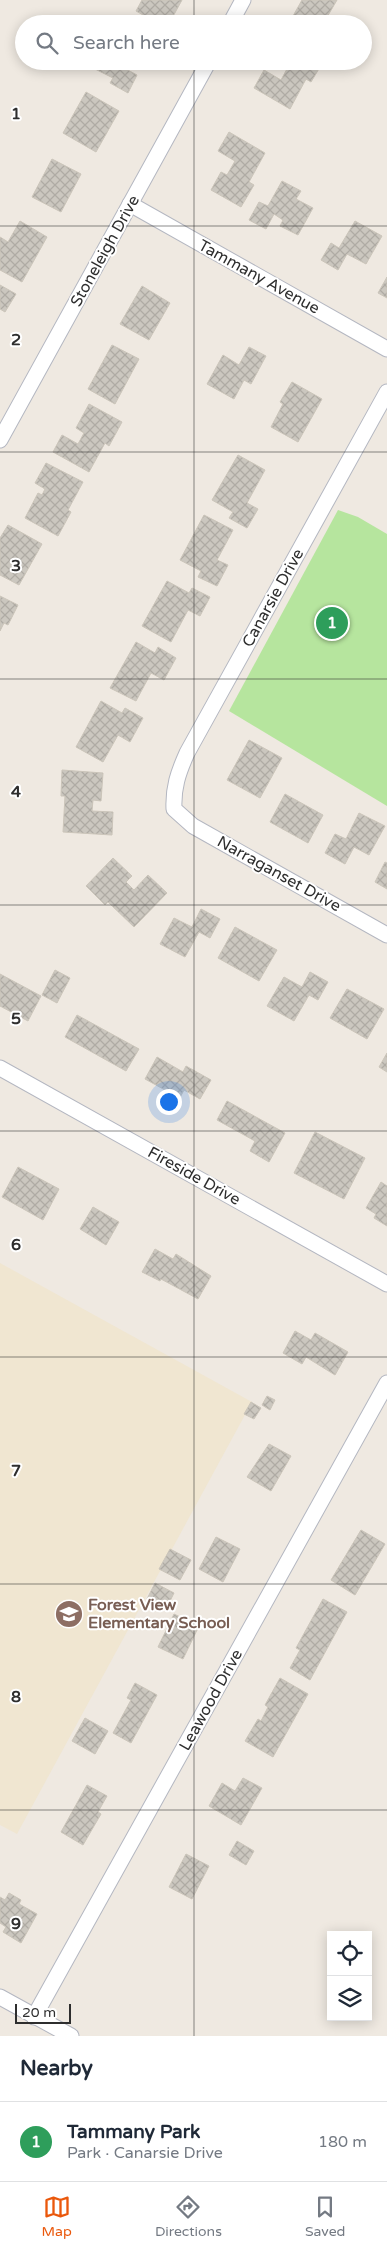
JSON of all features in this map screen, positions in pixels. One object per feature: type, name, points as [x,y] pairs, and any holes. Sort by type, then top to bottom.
[{"type":"street","points":[[235,15],[243,0]]},
{"type":"street","name":"Stoneleigh Drive","points":[[0,440],[204,70]]},
{"type":"street","name":"Tammany Avenue","points":[[130,204],[387,349]]},
{"type":"street","name":"Canarsie Drive","points":[[174,809],[173,794],[177,775],[187,754],[387,392]]},
{"type":"street","name":"Narraganset Drive","points":[[174,809],[193,826],[387,935]]},
{"type":"street","name":"Fireside Drive","points":[[0,1068],[387,1284]]},
{"type":"street","name":"Leawood Drive","points":[[34,2016],[387,1383]]},
{"type":"street","points":[[0,1997],[71,2036]]},
{"type":"shaded area","name":"Forest View Elementary School","points":[[0,1263],[252,1402],[17,1834],[0,1825]]},
{"type":"green space","points":[[338,510],[358,517],[387,534],[387,806],[229,711]]},
{"type":"building","points":[[142,0],[182,0],[174,15],[143,15],[136,11]]},
{"type":"building","points":[[302,0],[337,0],[328,15],[294,15]]},
{"type":"building","points":[[97,70],[128,70],[137,75],[128,93],[110,83],[113,78]]},
{"type":"building","points":[[264,70],[281,80],[286,70],[318,70],[311,82],[306,79],[290,109],[254,88]]},
{"type":"building","points":[[86,92],[119,111],[96,152],[63,133]]},
{"type":"building","points":[[229,132],[265,153],[249,182],[254,185],[241,207],[211,190],[221,172],[227,175],[235,161],[218,151]]},
{"type":"building","points":[[52,159],[81,174],[61,212],[32,197]]},
{"type":"building","points":[[282,181],[301,191],[296,199],[313,208],[298,235],[280,226],[283,220],[274,214],[266,229],[249,220],[259,202],[268,206]]},
{"type":"building","points":[[20,221],[47,237],[22,282],[0,270],[0,237],[8,242]]},
{"type":"building","points":[[355,221],[382,236],[366,264],[347,254],[338,270],[321,260],[331,243],[339,248]]},
{"type":"building","points":[[387,277],[387,298],[378,293]]},
{"type":"building","points":[[0,285],[16,294],[5,312],[0,309]]},
{"type":"building","points":[[142,286],[170,303],[149,340],[120,324]]},
{"type":"building","points":[[112,345],[139,359],[115,404],[88,389]]},
{"type":"building","points":[[249,347],[266,356],[251,384],[244,380],[234,399],[207,384],[223,355],[239,365]]},
{"type":"building","points":[[292,382],[322,399],[298,442],[271,427],[283,404],[280,402]]},
{"type":"building","points":[[89,404],[122,422],[109,446],[105,443],[89,472],[53,452],[62,435],[78,444],[84,433],[76,428]]},
{"type":"building","points":[[238,455],[265,470],[247,503],[258,509],[247,528],[229,518],[233,512],[212,500]]},
{"type":"building","points":[[46,463],[83,482],[68,510],[71,512],[58,536],[25,518],[38,493],[42,495],[45,489],[35,483]]},
{"type":"building","points":[[204,515],[233,530],[217,560],[228,565],[217,586],[198,577],[201,571],[180,560]]},
{"type":"building","points":[[8,525],[42,544],[19,585],[0,575],[0,538]]},
{"type":"building","points":[[167,581],[189,593],[192,588],[210,597],[200,616],[188,610],[171,642],[142,626]]},
{"type":"building","points":[[0,596],[18,605],[8,625],[4,623],[0,631]]},
{"type":"building","points":[[136,642],[155,653],[158,647],[176,658],[164,680],[151,673],[136,701],[110,688]]},
{"type":"building","points":[[101,701],[122,713],[125,708],[143,718],[130,742],[118,735],[103,762],[76,747]]},
{"type":"building","points":[[249,740],[282,758],[260,798],[227,780]]},
{"type":"building","points":[[62,770],[103,773],[101,801],[93,800],[92,811],[113,812],[112,835],[63,832],[65,796],[61,796]]},
{"type":"building","points":[[285,794],[323,815],[308,843],[270,822]]},
{"type":"building","points":[[359,813],[385,826],[369,855],[354,847],[345,864],[325,853],[335,834],[346,839]]},
{"type":"building","points":[[113,858],[132,876],[126,882],[134,890],[148,875],[167,893],[134,927],[108,902],[105,905],[86,886]]},
{"type":"building","points":[[385,862],[387,863],[387,889],[375,882]]},
{"type":"building","points":[[201,909],[220,919],[210,938],[199,932],[185,957],[160,944],[174,918],[192,927]]},
{"type":"building","points":[[235,927],[277,950],[259,981],[218,958]]},
{"type":"building","points":[[55,970],[70,978],[57,1003],[42,995]]},
{"type":"building","points":[[310,972],[328,982],[318,1000],[309,995],[294,1021],[267,1006],[284,977],[302,987]]},
{"type":"building","points":[[0,974],[41,996],[28,1021],[0,1006]]},
{"type":"building","points":[[347,989],[384,1009],[367,1039],[330,1018]]},
{"type":"building","points":[[77,1015],[139,1049],[126,1071],[65,1037]]},
{"type":"building","points":[[387,1053],[387,1072],[379,1067]]},
{"type":"building","points":[[157,1057],[183,1072],[186,1066],[211,1080],[200,1099],[184,1090],[176,1105],[161,1096],[165,1090],[145,1079]]},
{"type":"building","points":[[227,1101],[285,1133],[269,1162],[250,1151],[255,1141],[217,1120]]},
{"type":"building","points":[[315,1132],[365,1158],[344,1199],[294,1173]]},
{"type":"building","points":[[18,1167],[59,1189],[43,1220],[2,1197]]},
{"type":"building","points":[[381,1182],[387,1186],[387,1226],[374,1218],[376,1214],[366,1208]]},
{"type":"building","points":[[93,1207],[119,1222],[106,1245],[80,1229]]},
{"type":"building","points":[[155,1249],[173,1259],[176,1254],[211,1276],[198,1299],[161,1279],[160,1281],[142,1272]]},
{"type":"building","points":[[295,1331],[311,1340],[315,1333],[348,1352],[335,1375],[306,1357],[302,1364],[283,1353]]},
{"type":"building","points":[[267,1396],[275,1400],[270,1410],[262,1405]]},
{"type":"building","points":[[251,1402],[261,1408],[254,1419],[244,1414]]},
{"type":"building","points":[[269,1444],[291,1456],[271,1491],[247,1477]]},
{"type":"building","points":[[361,1530],[385,1544],[355,1595],[331,1580]]},
{"type":"building","points":[[216,1537],[240,1549],[223,1582],[199,1569]]},
{"type":"building","points":[[170,1549],[191,1560],[180,1580],[159,1569]]},
{"type":"building","points":[[155,1583],[174,1593],[166,1609],[147,1599]]},
{"type":"building","points":[[323,1599],[347,1612],[310,1680],[290,1668],[300,1650],[296,1648]]},
{"type":"building","points":[[174,1614],[199,1626],[183,1659],[158,1647]]},
{"type":"building","points":[[280,1678],[308,1694],[273,1757],[245,1741],[258,1719],[261,1721],[268,1707],[265,1705]]},
{"type":"building","points":[[135,1683],[157,1695],[131,1743],[113,1733],[131,1700],[127,1698]]},
{"type":"building","points":[[85,1718],[108,1731],[95,1754],[72,1741]]},
{"type":"building","points":[[243,1778],[262,1788],[241,1825],[209,1806],[222,1783],[235,1791]]},
{"type":"building","points":[[87,1785],[107,1796],[98,1812],[101,1814],[83,1845],[61,1832]]},
{"type":"building","points":[[237,1841],[254,1851],[246,1865],[229,1855]]},
{"type":"building","points":[[186,1854],[209,1866],[192,1899],[169,1887]]},
{"type":"building","points":[[9,1893],[21,1900],[19,1904],[37,1914],[21,1943],[3,1932],[6,1927],[0,1923],[0,1897],[5,1900]]},
{"type":"place","name":"Tammany Park","points":[[332,623]]},
{"type":"place","name":"Forest View Elementary School","points":[[69,1614]]}]
